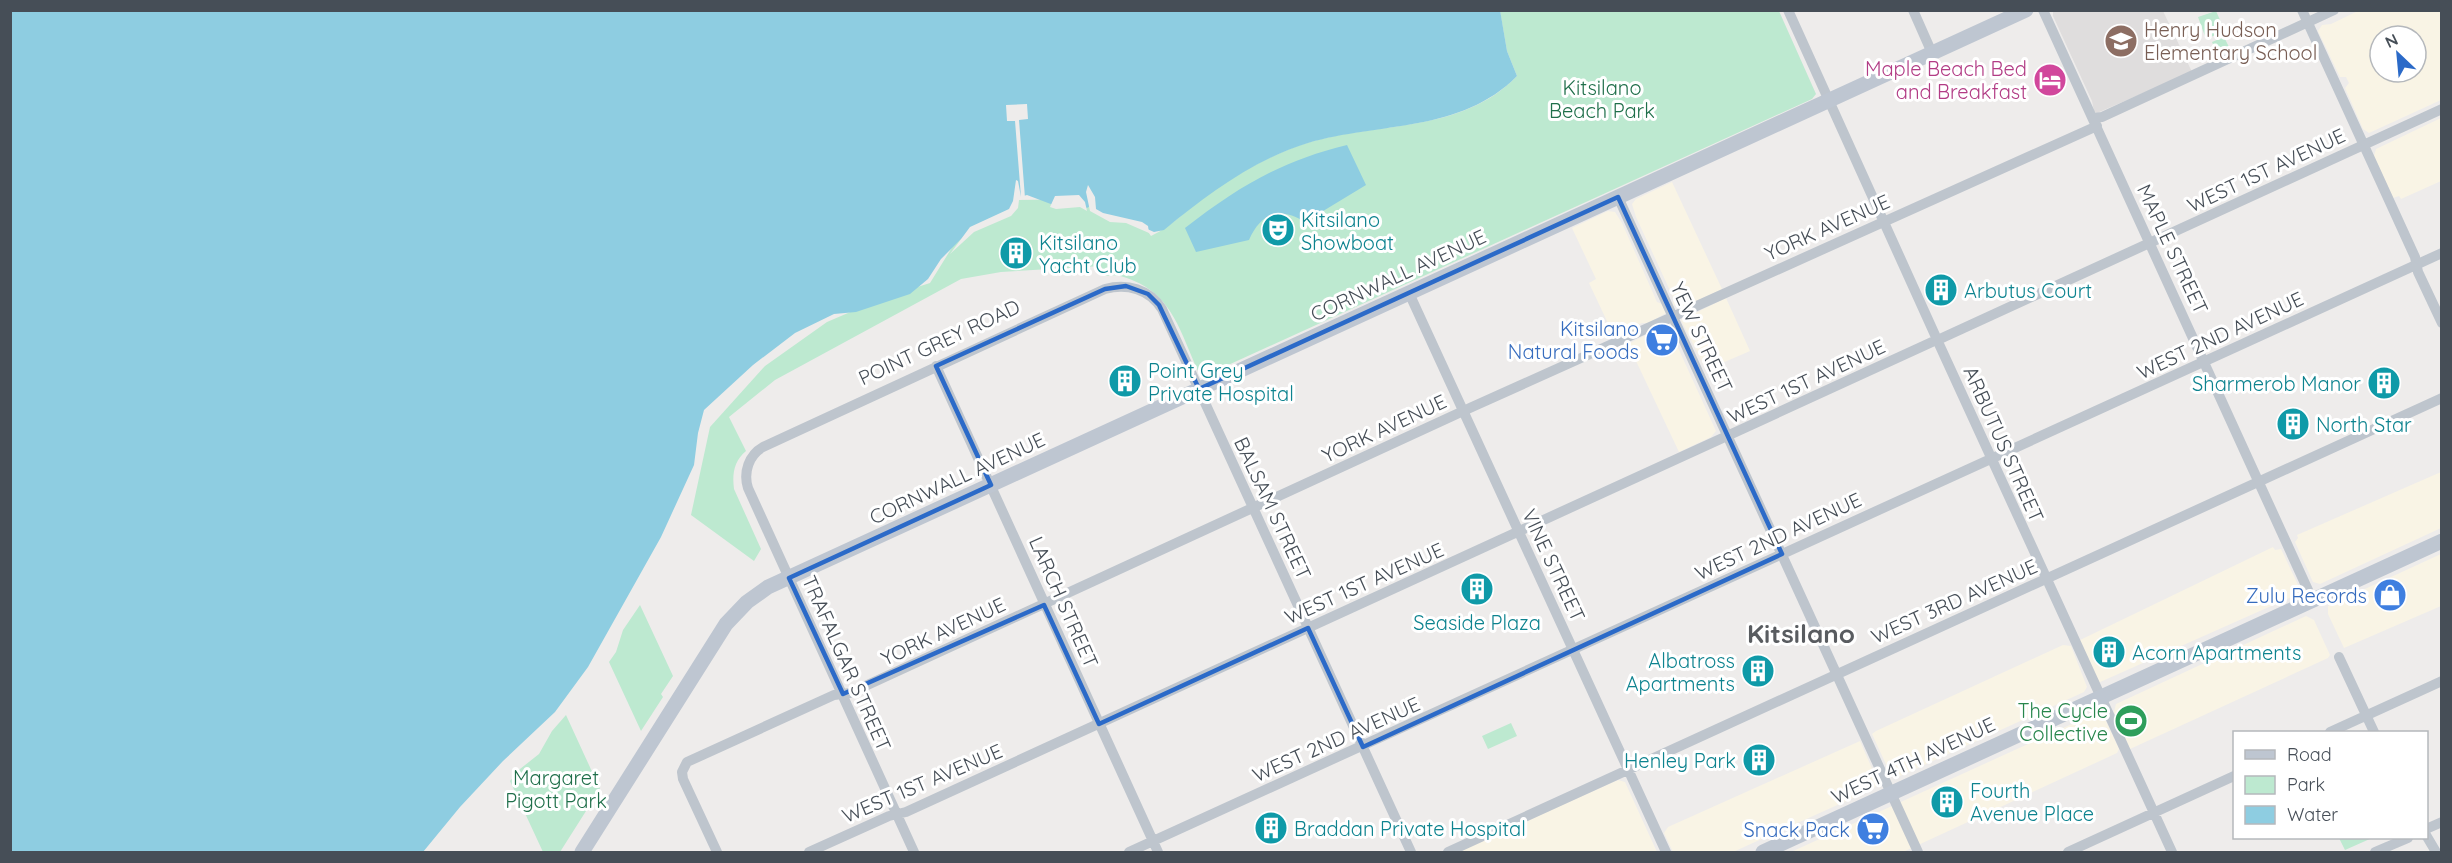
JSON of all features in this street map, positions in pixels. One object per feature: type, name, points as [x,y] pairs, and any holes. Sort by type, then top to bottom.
[{"type":"main road","name":"CORNWALL AVENUE","points":[[789,578],[2026,10]]},
{"type":"main road","name":"WEST 4TH AVENUE","points":[[1762,852],[2442,541]]},
{"type":"main road","points":[[582,852],[726,624],[753,597],[789,578]]},
{"type":"street","name":"ARBUTUS STREET","points":[[1788,10],[2172,852]]},
{"type":"street","points":[[1913,10],[1932,53]]},
{"type":"street","name":"MAPLE STREET","points":[[2043,10],[2313,600]]},
{"type":"street","points":[[2302,10],[2442,323]]},
{"type":"street","name":"YORK AVENUE","points":[[717,852],[683,779],[682,772],[687,762],[834,695],[850,693],[1044,605],[1883,221],[2334,10]]},
{"type":"street","name":"WEST 1ST AVENUE","points":[[809,852],[903,813],[1519,533],[2442,109]]},
{"type":"street","name":"YEW STREET","points":[[1618,198],[1918,852]]},
{"type":"street","name":"WEST 2ND AVENUE","points":[[1129,852],[1155,847],[1573,650],[2442,253]]},
{"type":"street","name":"POINT GREY ROAD","points":[[748,488],[746,481],[748,464],[755,452],[763,447],[1105,289],[1119,286],[1134,288]]},
{"type":"street","name":"BALSAM STREET","points":[[1134,288],[1148,294],[1162,309],[1411,852]]},
{"type":"street","name":"VINE STREET","points":[[1409,293],[1666,852]]},
{"type":"street","name":"LARCH STREET","points":[[936,366],[1155,847]]},
{"type":"street","name":"WEST 3RD AVENUE","points":[[1448,852],[2442,398]]},
{"type":"street","name":"TRAFALGAR STREET","points":[[748,488],[914,852]]},
{"type":"street","points":[[2339,657],[2374,731]]},
{"type":"street","points":[[2332,731],[2442,681]]},
{"type":"street","points":[[2068,852],[2233,777]]},
{"type":"street","points":[[2428,829],[2442,822]]},
{"type":"street","points":[[2428,837],[2436,852]]},
{"type":"street","points":[[2375,852],[2404,839]]},
{"type":"highlighted area","points":[[1618,197],[1782,554],[1363,747],[1308,628],[1099,724],[1044,605],[843,694],[789,578],[991,485],[936,366],[1105,289],[1126,286],[1148,294],[1159,305],[1199,389]]},
{"type":"shaded area","name":"Henry Hudson Elementary School","points":[[2053,10],[2163,11],[2192,72],[2097,113],[2094,111],[2092,101],[2053,16]]},
{"type":"shaded area","points":[[2360,10],[2441,11],[2441,100],[2369,133],[2363,129],[2345,88],[2349,83],[2346,77],[2340,77],[2318,31],[2322,25],[2331,24]]},
{"type":"shaded area","points":[[2441,118],[2441,181],[2401,199],[2399,196],[2393,198],[2374,156],[2376,149]]},
{"type":"shaded area","points":[[1672,182],[1722,289],[1682,308],[1673,304],[1673,297],[1632,204],[1636,199]]},
{"type":"shaded area","points":[[1608,211],[1615,212],[1622,223],[1657,302],[1662,304],[1666,313],[1648,323],[1642,323],[1614,336],[1589,283],[1596,279],[1572,228]]},
{"type":"shaded area","points":[[1726,298],[1750,351],[1706,370],[1681,320]]},
{"type":"shaded area","points":[[1666,325],[1672,327],[1676,334],[1674,339],[1716,431],[1711,437],[1679,452],[1628,344]]},
{"type":"shaded area","points":[[2441,472],[2441,528],[2320,584],[2313,582],[2295,542],[2297,535]]},
{"type":"shaded area","points":[[2273,547],[2275,550],[2281,549],[2299,587],[2296,595],[2098,683],[2078,641]]},
{"type":"shaded area","points":[[2441,554],[2441,606],[2344,648],[2328,614],[2328,606]]},
{"type":"shaded area","points":[[2306,616],[2314,620],[2330,655],[2328,658],[2130,749],[2114,712],[2116,704]]},
{"type":"shaded area","points":[[2063,645],[2071,646],[2087,687],[2084,692],[1900,776],[1890,773],[1872,734],[1876,731]]},
{"type":"shaded area","points":[[2096,713],[2104,717],[2119,749],[2117,753],[1903,852],[1791,852]]},
{"type":"shaded area","points":[[1860,741],[1877,780],[1877,785],[1873,789],[1733,852],[1673,852],[1664,833],[1668,827]]},
{"type":"shaded area","points":[[1618,780],[1625,782],[1657,852],[1458,852]]},
{"type":"green space","name":"Kitsilano Beach Park","points":[[1500,11],[1779,11],[1816,94],[1812,99],[1204,376],[1198,371],[1174,318],[1157,296],[1146,287],[1122,276],[1105,276],[1101,266],[1001,272],[961,279],[775,380],[729,417],[746,451],[736,463],[733,483],[761,549],[754,561],[691,515],[710,427],[765,366],[827,322],[883,298],[930,283],[956,241],[1015,200],[1089,199],[1146,229],[1151,236],[1230,180],[1280,153],[1334,136],[1445,117],[1471,108],[1495,95],[1517,76],[1507,51]]},
{"type":"green space","points":[[2216,11],[2225,31],[2206,39],[2198,17]]},
{"type":"green space","points":[[2224,37],[2229,47],[2217,53],[2212,42]]},
{"type":"green space","points":[[640,605],[673,676],[661,694],[663,697],[641,731],[609,662],[616,652],[623,630]]},
{"type":"green space","name":"Margaret Pigott Park","points":[[566,715],[600,789],[560,852],[543,852],[510,781],[520,769],[539,754],[552,731]]},
{"type":"green space","points":[[1511,723],[1517,736],[1488,749],[1482,736]]},
{"type":"green space","points":[[2340,839],[2370,839],[2345,850]]},
{"type":"water","points":[[1500,10],[1507,51],[1517,76],[1495,94],[1471,108],[1418,123],[1335,136],[1288,150],[1232,179],[1164,230],[1154,232],[1127,220],[1111,219],[1090,206],[1087,208],[1080,204],[1056,206],[1027,195],[1020,197],[1015,206],[960,240],[941,259],[928,279],[910,294],[856,312],[834,314],[795,333],[753,365],[704,410],[694,465],[661,537],[588,667],[555,712],[503,761],[460,807],[423,852],[11,852],[10,11]]},
{"type":"water","points":[[1347,145],[1366,185],[1305,222],[1287,214],[1272,215],[1259,224],[1249,240],[1196,252],[1185,228],[1204,213],[1242,188],[1281,167],[1323,151]]},
{"type":"pier","points":[[1027,104],[1028,119],[1019,120],[1025,198],[1019,200],[1018,208],[1011,216],[974,232],[950,254],[970,227],[1009,209],[1013,201],[1016,180],[1021,197],[1015,121],[1007,121],[1006,105]]},
{"type":"pier","points":[[1088,185],[1095,197],[1096,209],[1103,213],[1142,222],[1148,226],[1149,233],[1126,223],[1110,222],[1090,211],[1086,192]]},
{"type":"pier","points":[[1079,195],[1085,202],[1087,211],[1080,207],[1056,209],[1050,207],[1055,196]]},
{"type":"place","name":"Henry Hudson Elementary School","points":[[2121,41]]},
{"type":"place","name":"Maple Beach Bed and Breakfast","points":[[2050,80]]},
{"type":"place","name":"Kitsilano Showboat","points":[[1278,230]]},
{"type":"place","name":"Kitsilano Yacht Club","points":[[1016,253]]},
{"type":"place","name":"Arbutus Court","points":[[1941,290]]},
{"type":"place","name":"Kitsilano Natural Foods","points":[[1662,340]]},
{"type":"place","name":"Point Grey Private Hospital","points":[[1125,381]]},
{"type":"place","name":"Sharmerob Manor","points":[[2384,383]]},
{"type":"place","name":"North Star","points":[[2293,424]]},
{"type":"place","name":"Seaside Plaza","points":[[1477,589]]},
{"type":"place","name":"Zulu Records","points":[[2390,595]]},
{"type":"place","name":"Acorn Apartments","points":[[2109,652]]},
{"type":"place","name":"Albatross Apartments","points":[[1758,671]]},
{"type":"place","name":"The Cycle Collective","points":[[2131,721]]},
{"type":"place","name":"Henley Park","points":[[1759,760]]},
{"type":"place","name":"Fourth Avenue Place","points":[[1947,802]]},
{"type":"place","name":"Braddan Private Hospital","points":[[1271,828]]},
{"type":"place","name":"Snack Pack","points":[[1873,829]]},
{"type":"district","name":"Kitsilano","points":[[1801,633]]}]
